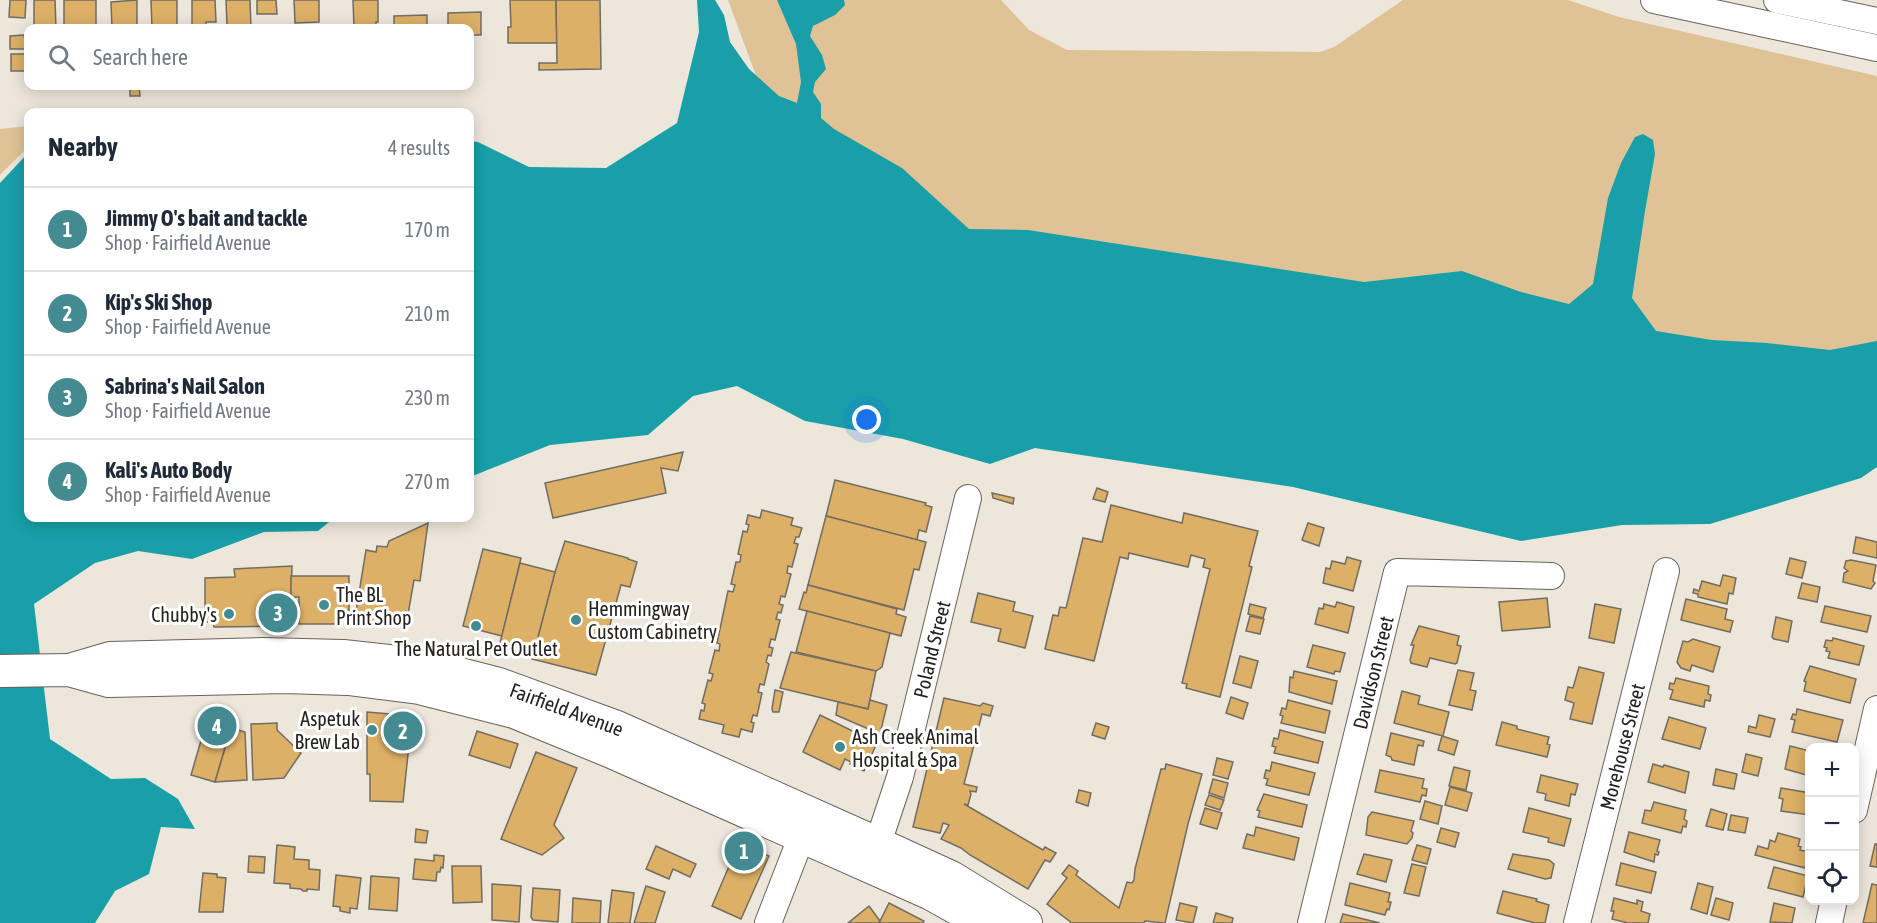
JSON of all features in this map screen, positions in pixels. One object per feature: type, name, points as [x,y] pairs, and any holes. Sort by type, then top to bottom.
[{"type":"main road","name":"Fairfield Avenue","points":[[0,671],[61,670],[110,658],[263,654],[343,656],[422,677],[499,684],[652,757],[874,855],[951,877],[1026,923]]},
{"type":"main road","name":"Fairfield Avenue","points":[[874,855],[931,894],[984,923]]},
{"type":"street","points":[[1654,0],[1877,48]]},
{"type":"street","points":[[1777,0],[1877,21]]},
{"type":"street","name":"Poland Street","points":[[874,855],[900,777],[968,498]]},
{"type":"street","name":"Morehouse Street","points":[[1577,923],[1666,571]]},
{"type":"street","name":"Davidson Street","points":[[1311,923],[1396,572],[1551,576]]},
{"type":"street","points":[[1857,797],[1877,709]]},
{"type":"street","points":[[768,923],[807,825]]},
{"type":"street","points":[[1829,923],[1833,905]]},
{"type":"shaded area","points":[[728,0],[1001,0],[1029,30],[1067,50],[1320,52],[1334,47],[1403,0],[1568,0],[1619,17],[1877,76],[1877,377],[975,276],[784,151]]},
{"type":"shaded area","points":[[24,126],[24,151],[0,175],[0,129]]},
{"type":"water","points":[[697,0],[715,0],[724,15],[730,42],[749,69],[779,96],[797,103],[801,82],[796,44],[777,0],[844,0],[845,5],[835,15],[813,26],[810,36],[822,55],[826,69],[815,82],[813,92],[821,104],[821,118],[834,129],[902,168],[969,229],[1028,230],[1364,282],[1462,271],[1521,292],[1569,304],[1593,284],[1608,198],[1621,163],[1635,137],[1643,134],[1653,140],[1655,154],[1632,298],[1656,331],[1712,340],[1830,350],[1877,341],[1877,467],[1861,478],[1710,524],[1622,525],[1521,541],[1293,487],[1035,448],[990,464],[903,439],[805,421],[737,386],[693,396],[648,435],[550,445],[474,475],[474,142],[529,167],[606,168],[677,123],[699,32]]},
{"type":"water","points":[[24,157],[24,522],[329,522],[318,531],[264,532],[192,559],[138,551],[95,563],[34,604],[50,739],[111,779],[145,778],[178,799],[195,829],[161,827],[149,874],[115,891],[95,923],[0,923],[0,183]]},
{"type":"building","points":[[10,0],[26,0],[25,18],[9,17]]},
{"type":"building","points":[[34,0],[55,0],[56,24],[34,24]]},
{"type":"building","points":[[64,0],[96,0],[96,24],[64,24]]},
{"type":"building","points":[[137,0],[137,24],[112,24],[111,2]]},
{"type":"building","points":[[151,0],[177,0],[177,24],[152,24]]},
{"type":"building","points":[[192,0],[215,0],[216,22],[192,24]]},
{"type":"building","points":[[226,0],[250,0],[251,24],[227,24]]},
{"type":"building","points":[[257,0],[276,0],[277,14],[257,14]]},
{"type":"building","points":[[294,0],[319,0],[319,22],[295,23]]},
{"type":"building","points":[[353,0],[378,0],[378,22],[376,24],[354,24]]},
{"type":"building","points":[[510,0],[556,0],[557,43],[508,43],[508,27],[511,27]]},
{"type":"building","points":[[556,0],[600,0],[601,69],[539,70],[539,63],[557,63]]},
{"type":"building","points":[[481,12],[481,35],[474,35],[474,24],[448,24],[448,13]]},
{"type":"building","points":[[427,15],[427,24],[394,24],[394,16]]},
{"type":"building","points":[[24,35],[24,49],[10,49],[10,36]]},
{"type":"building","points":[[11,54],[24,54],[24,71],[11,71]]},
{"type":"building","points":[[130,90],[139,90],[140,96],[130,96]]},
{"type":"building","points":[[683,452],[678,471],[661,468],[666,493],[553,518],[545,483]]},
{"type":"building","points":[[835,480],[926,503],[925,505],[932,507],[926,532],[919,530],[917,540],[826,516]]},
{"type":"building","points":[[1097,488],[1108,492],[1105,502],[1093,499]]},
{"type":"building","points":[[992,493],[1014,498],[1013,504],[993,498]]},
{"type":"building","points":[[1111,505],[1182,523],[1184,513],[1258,531],[1249,566],[1252,567],[1220,697],[1186,688],[1187,684],[1182,683],[1210,569],[1203,567],[1205,559],[1191,555],[1188,567],[1129,553],[1128,559],[1120,557],[1094,661],[1045,649],[1053,615],[1058,616],[1060,607],[1066,608],[1083,538],[1102,542]]},
{"type":"building","points":[[762,510],[793,518],[791,525],[802,528],[794,543],[798,544],[792,567],[788,566],[787,573],[791,574],[785,597],[781,596],[779,604],[783,605],[776,619],[780,620],[775,640],[771,639],[769,647],[773,648],[766,662],[769,664],[764,685],[760,684],[758,692],[762,693],[757,716],[753,715],[752,732],[741,729],[739,737],[722,733],[724,725],[699,719],[701,710],[704,711],[705,704],[702,703],[708,680],[711,681],[713,674],[709,673],[715,650],[719,651],[720,644],[717,643],[728,591],[733,592],[735,585],[731,584],[736,562],[740,562],[741,555],[738,554],[743,531],[747,532],[748,515],[760,518]]},
{"type":"building","points":[[826,516],[926,542],[919,570],[914,569],[904,610],[808,585]]},
{"type":"building","points":[[428,523],[420,581],[414,580],[406,626],[355,618],[366,550],[376,552],[377,546],[387,547],[389,541]]},
{"type":"building","points":[[1308,523],[1324,528],[1319,546],[1302,540]]},
{"type":"building","points":[[1856,537],[1877,542],[1877,558],[1853,553]]},
{"type":"building","name":"Hemmingway Custom Cabinetry","points":[[565,541],[637,562],[630,587],[621,585],[596,675],[532,659]]},
{"type":"building","points":[[483,549],[521,558],[502,636],[463,626]]},
{"type":"building","points":[[1347,557],[1361,561],[1353,591],[1323,583],[1326,568],[1330,569],[1332,561],[1345,564]]},
{"type":"building","points":[[1790,558],[1806,562],[1802,578],[1786,574]]},
{"type":"building","points":[[1846,561],[1876,565],[1873,581],[1875,583],[1871,589],[1843,582],[1844,573],[1848,571],[1844,568]]},
{"type":"building","points":[[520,563],[555,572],[534,652],[500,643]]},
{"type":"building","points":[[292,566],[290,626],[214,627],[213,622],[205,622],[205,578],[235,577],[234,569]]},
{"type":"building","points":[[1723,575],[1736,578],[1733,594],[1729,593],[1727,604],[1698,597],[1698,594],[1693,593],[1694,589],[1699,591],[1702,581],[1720,586]]},
{"type":"building","name":"The BL Print Shop","points":[[291,576],[349,576],[349,613],[336,613],[336,624],[299,624],[299,597],[291,597]]},
{"type":"building","points":[[1802,583],[1820,587],[1817,602],[1798,598]]},
{"type":"building","points":[[808,585],[897,609],[896,614],[906,617],[901,636],[799,609]]},
{"type":"building","points":[[978,593],[1015,602],[1013,611],[1033,616],[1025,648],[998,641],[1001,629],[971,622]]},
{"type":"building","points":[[1547,598],[1550,627],[1502,631],[1499,602]]},
{"type":"building","points":[[1686,599],[1727,609],[1725,619],[1733,621],[1730,632],[1681,620]]},
{"type":"building","points":[[1337,602],[1354,607],[1348,633],[1315,624],[1319,608],[1323,609],[1324,604],[1335,607]]},
{"type":"building","points":[[1250,604],[1266,608],[1263,618],[1248,614]]},
{"type":"building","points":[[1595,604],[1621,609],[1614,643],[1589,638]]},
{"type":"building","points":[[1825,606],[1871,616],[1867,632],[1821,622]]},
{"type":"building","points":[[807,611],[890,633],[882,667],[876,671],[796,652]]},
{"type":"building","points":[[1250,616],[1264,619],[1260,634],[1246,631]]},
{"type":"building","points":[[1776,617],[1792,621],[1788,642],[1772,637]]},
{"type":"building","points":[[1419,626],[1459,636],[1457,645],[1461,646],[1457,663],[1430,658],[1427,667],[1411,663],[1414,645],[1411,645]]},
{"type":"building","points":[[1833,638],[1864,646],[1859,665],[1828,658],[1830,652],[1824,647],[1826,640],[1832,641]]},
{"type":"building","points":[[1693,639],[1720,647],[1713,672],[1692,665],[1690,671],[1681,668],[1677,662],[1683,641],[1688,642]]},
{"type":"building","points":[[1313,645],[1345,653],[1340,672],[1335,671],[1334,674],[1307,667]]},
{"type":"building","points":[[791,652],[876,671],[868,709],[780,688]]},
{"type":"building","points":[[1240,656],[1258,661],[1251,688],[1233,683]]},
{"type":"building","points":[[1810,666],[1856,679],[1850,703],[1804,691],[1806,682],[1804,681]]},
{"type":"building","points":[[1579,667],[1604,673],[1592,724],[1570,719],[1574,703],[1565,700],[1568,687],[1573,688]]},
{"type":"building","points":[[1458,670],[1474,673],[1470,690],[1476,691],[1472,710],[1449,705]]},
{"type":"building","points":[[1294,671],[1337,681],[1332,704],[1289,692],[1290,677],[1293,678]]},
{"type":"building","points":[[1676,678],[1709,686],[1710,701],[1705,700],[1704,707],[1670,699],[1673,690],[1669,689],[1670,683],[1674,684]]},
{"type":"building","points":[[775,690],[783,692],[779,712],[773,712],[772,709]]},
{"type":"building","points":[[1402,691],[1420,696],[1418,704],[1449,712],[1443,736],[1394,723]]},
{"type":"building","points":[[1231,697],[1248,703],[1243,719],[1226,713]]},
{"type":"building","points":[[944,698],[980,706],[983,703],[993,706],[990,716],[982,714],[964,784],[977,787],[976,792],[970,791],[968,805],[964,804],[1043,850],[1045,847],[1056,853],[1050,862],[1045,860],[1028,889],[961,848],[941,839],[949,825],[943,823],[940,833],[913,827]]},
{"type":"building","points":[[870,700],[887,705],[880,734],[836,715],[838,702],[868,709]]},
{"type":"building","points":[[1288,700],[1330,711],[1325,733],[1281,723],[1282,708],[1286,709]]},
{"type":"building","points":[[1797,709],[1843,720],[1837,742],[1792,732],[1795,720],[1791,719],[1793,714],[1796,715]]},
{"type":"building","points":[[367,712],[412,716],[403,802],[370,801],[370,774],[367,774]]},
{"type":"building","name":"Ash Creek Animal Hospital & Spa","points":[[820,715],[877,743],[864,771],[845,759],[840,770],[803,752]]},
{"type":"building","points":[[1759,715],[1775,719],[1770,737],[1748,732],[1749,726],[1756,728]]},
{"type":"building","points":[[1669,717],[1706,728],[1700,749],[1662,739]]},
{"type":"building","points":[[207,720],[231,727],[215,782],[191,775]]},
{"type":"building","points":[[1502,722],[1517,726],[1517,729],[1549,737],[1547,757],[1496,745]]},
{"type":"building","points":[[277,723],[277,730],[301,753],[284,778],[253,780],[251,724]]},
{"type":"building","points":[[1096,723],[1109,727],[1105,739],[1092,735]]},
{"type":"building","points":[[231,728],[245,732],[247,780],[215,782]]},
{"type":"building","points":[[1280,730],[1323,742],[1318,763],[1274,753],[1276,747],[1272,746],[1274,738],[1278,739]]},
{"type":"building","points":[[477,731],[518,744],[510,768],[469,755]]},
{"type":"building","points":[[1391,733],[1424,741],[1423,746],[1418,745],[1414,765],[1392,760],[1386,755]]},
{"type":"building","points":[[1442,736],[1458,741],[1454,755],[1438,750]]},
{"type":"building","points":[[1790,746],[1805,750],[1805,775],[1785,769]]},
{"type":"building","points":[[536,752],[577,768],[554,825],[564,838],[542,855],[501,839]]},
{"type":"building","points":[[1746,754],[1762,758],[1758,776],[1742,772]]},
{"type":"building","points":[[1217,758],[1233,762],[1228,779],[1213,775]]},
{"type":"building","points":[[1272,762],[1315,773],[1309,795],[1266,785],[1268,779],[1264,778],[1266,770],[1270,771]]},
{"type":"building","points":[[1166,764],[1202,774],[1165,923],[1145,921],[1144,923],[1072,923],[1047,904],[1067,878],[1062,874],[1069,865],[1078,871],[1076,875],[1119,908],[1127,882],[1132,883],[1134,880],[1161,769],[1165,769]]},
{"type":"building","points":[[1653,764],[1689,772],[1685,793],[1648,782]]},
{"type":"building","points":[[1454,767],[1470,771],[1466,790],[1449,786]]},
{"type":"building","points":[[1716,769],[1737,774],[1734,789],[1713,785]]},
{"type":"building","points":[[1380,770],[1424,779],[1422,788],[1427,789],[1426,796],[1422,795],[1420,802],[1375,792]]},
{"type":"building","points":[[1541,775],[1578,784],[1575,795],[1571,794],[1569,806],[1545,800],[1546,794],[1537,792]]},
{"type":"building","points":[[1213,779],[1228,783],[1224,798],[1209,793]]},
{"type":"building","points":[[1450,787],[1472,793],[1467,811],[1445,805]]},
{"type":"building","points":[[1781,788],[1805,792],[1805,814],[1781,811],[1783,799],[1779,798]]},
{"type":"building","points":[[1079,790],[1091,793],[1088,806],[1076,802]]},
{"type":"building","points":[[1264,794],[1307,805],[1302,827],[1258,817],[1260,811],[1257,810]]},
{"type":"building","points":[[1209,795],[1224,800],[1220,810],[1205,805]]},
{"type":"building","points":[[1425,801],[1442,806],[1438,824],[1420,819]]},
{"type":"building","points":[[1654,802],[1686,810],[1684,819],[1687,821],[1686,827],[1683,826],[1681,833],[1642,823],[1645,810],[1651,811]]},
{"type":"building","points":[[1205,808],[1222,813],[1217,829],[1200,824]]},
{"type":"building","points":[[1529,808],[1571,819],[1564,846],[1548,842],[1549,838],[1523,832]]},
{"type":"building","points":[[1711,809],[1727,814],[1723,830],[1706,826]]},
{"type":"building","points":[[1372,812],[1414,821],[1411,831],[1412,838],[1407,844],[1366,835],[1368,817]]},
{"type":"building","points":[[1731,815],[1748,818],[1745,833],[1728,830]]},
{"type":"building","points":[[1256,827],[1299,838],[1294,860],[1243,848],[1247,834],[1254,836]]},
{"type":"building","points":[[1441,828],[1459,833],[1455,847],[1437,842]]},
{"type":"building","points":[[416,829],[428,831],[426,843],[415,842]]},
{"type":"building","points":[[1629,832],[1660,840],[1657,851],[1659,852],[1658,855],[1655,854],[1654,862],[1624,852]]},
{"type":"building","points":[[1778,833],[1800,839],[1798,846],[1801,847],[1800,850],[1805,851],[1805,868],[1755,855],[1758,846],[1768,849],[1770,840],[1775,842]]},
{"type":"building","points":[[739,843],[769,856],[741,919],[712,906]]},
{"type":"building","points":[[1875,844],[1877,844],[1877,867],[1870,866]]},
{"type":"building","points":[[277,845],[295,847],[294,859],[309,860],[309,869],[320,870],[319,890],[303,891],[290,888],[290,884],[274,883]]},
{"type":"building","points":[[1417,845],[1431,849],[1427,864],[1412,860]]},
{"type":"building","points":[[656,846],[696,864],[690,877],[673,869],[669,879],[646,869]]},
{"type":"building","points":[[1364,854],[1392,860],[1386,882],[1357,874]]},
{"type":"building","points":[[1513,854],[1549,860],[1554,864],[1551,878],[1545,879],[1508,869]]},
{"type":"building","points":[[434,855],[444,856],[443,868],[441,867],[440,872],[437,872],[436,881],[413,879],[415,859],[434,861]]},
{"type":"building","points":[[249,856],[265,857],[264,873],[248,872]]},
{"type":"building","points":[[1621,863],[1656,872],[1651,893],[1616,885]]},
{"type":"building","points":[[1412,864],[1426,867],[1419,896],[1404,893]]},
{"type":"building","points":[[452,866],[481,866],[482,902],[453,903]]},
{"type":"building","points":[[1774,867],[1805,875],[1803,897],[1768,888]]},
{"type":"building","points":[[203,873],[217,874],[217,877],[226,878],[223,912],[199,912]]},
{"type":"building","points":[[336,875],[361,878],[357,909],[350,908],[350,913],[340,911],[340,907],[333,906]]},
{"type":"building","points":[[371,876],[399,878],[397,911],[369,909]]},
{"type":"building","points":[[1350,883],[1390,893],[1389,910],[1387,909],[1385,915],[1345,905]]},
{"type":"building","points":[[1698,883],[1713,887],[1707,914],[1691,909]]},
{"type":"building","points":[[492,884],[521,886],[519,922],[492,920]]},
{"type":"building","points":[[1872,884],[1877,885],[1877,923],[1863,923]]},
{"type":"building","points":[[646,886],[665,892],[655,923],[634,923]]},
{"type":"building","points":[[533,888],[560,890],[558,922],[533,920],[531,917]]},
{"type":"building","points":[[612,890],[634,893],[630,923],[608,923]]},
{"type":"building","points":[[1503,891],[1537,899],[1536,901],[1549,905],[1545,923],[1535,923],[1497,913]]},
{"type":"building","points":[[573,898],[601,901],[600,923],[572,923]]},
{"type":"building","points":[[1614,898],[1637,904],[1637,900],[1643,902],[1641,911],[1650,914],[1648,923],[1628,923],[1612,919]]},
{"type":"building","points":[[1716,898],[1733,903],[1729,920],[1711,915]]},
{"type":"building","points":[[889,903],[924,921],[923,923],[879,923]]},
{"type":"building","points":[[1180,903],[1197,907],[1193,923],[1176,920]]},
{"type":"building","points":[[1774,903],[1795,908],[1792,923],[1770,922]]},
{"type":"building","points":[[869,906],[880,921],[878,923],[848,923]]},
{"type":"building","points":[[1216,913],[1233,918],[1232,923],[1213,923]]},
{"type":"building","points":[[1343,914],[1380,923],[1340,923]]},
{"type":"place","name":"The BL Print Shop","points":[[324,605]]},
{"type":"place","name":"Sabrina's Nail Salon","points":[[278,613]]},
{"type":"place","name":"Chubby's","points":[[229,614]]},
{"type":"place","name":"Hemmingway Custom Cabinetry","points":[[576,620]]},
{"type":"place","name":"The Natural Pet Outlet","points":[[476,626]]},
{"type":"place","name":"Kali's Auto Body","points":[[217,726]]},
{"type":"place","name":"Aspetuk Brew Lab","points":[[372,730]]},
{"type":"place","name":"Kip's Ski Shop","points":[[403,731]]},
{"type":"place","name":"Ash Creek Animal Hospital & Spa","points":[[840,747]]},
{"type":"place","name":"Jimmy O's bait and tackle","points":[[744,851]]}]
